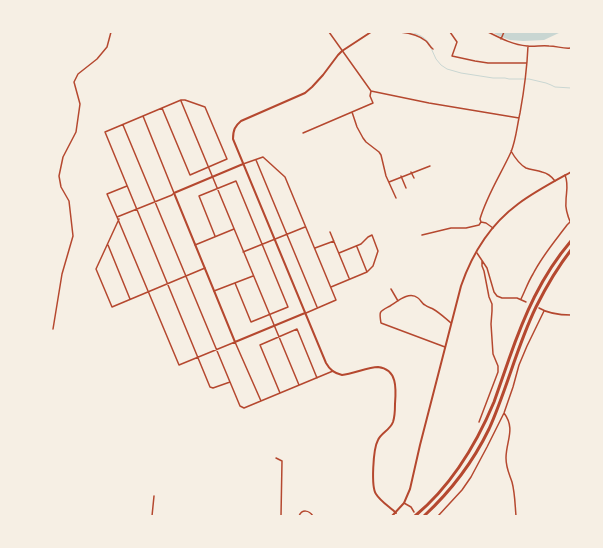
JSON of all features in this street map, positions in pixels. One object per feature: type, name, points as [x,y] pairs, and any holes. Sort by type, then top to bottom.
[{"type":"highway","points":[[415,516],[448,482],[483,427],[494,401],[520,328],[539,286],[571,241]]},
{"type":"highway","points":[[424,516],[453,486],[476,453],[500,403],[535,308],[553,275],[571,250]]},
{"type":"street","points":[[53,329],[62,274],[73,236],[69,201],[61,187],[59,176],[63,157],[76,132],[80,104],[74,82],[78,74],[97,59],[106,48],[111,32]]},
{"type":"street","points":[[303,133],[373,103],[370,96],[371,91],[329,32]]},
{"type":"street","points":[[371,32],[342,51],[312,87],[305,93],[241,121],[236,125],[233,138],[329,368],[337,374],[347,374],[378,367],[385,369],[394,379],[396,386],[394,420],[390,428],[381,435],[376,443],[373,484],[376,495],[396,513]]},
{"type":"street","points":[[400,32],[415,35],[425,41],[433,49]]},
{"type":"street","points":[[450,32],[457,42],[452,56],[475,61],[527,63]]},
{"type":"street","points":[[488,32],[517,44],[571,48]]},
{"type":"street","points":[[502,38],[504,32]]},
{"type":"street","points":[[481,222],[480,219],[482,214],[494,185],[511,152],[517,132],[526,79],[528,46]]},
{"type":"street","points":[[371,91],[519,118]]},
{"type":"street","points":[[162,108],[190,175],[227,159],[204,107],[185,100],[181,100],[142,116],[105,132],[210,387],[213,388],[230,382]]},
{"type":"street","points":[[181,100],[299,385]]},
{"type":"street","points":[[352,112],[357,127],[363,138],[381,155],[386,176],[396,198]]},
{"type":"street","points":[[142,116],[204,268],[261,401]]},
{"type":"street","points":[[123,124],[240,406],[244,408],[333,371]]},
{"type":"street","points":[[511,152],[519,163],[528,169],[543,172],[551,176],[555,181]]},
{"type":"street","points":[[127,186],[107,194],[118,218],[149,291],[179,365],[336,300],[285,178],[263,157],[212,177],[118,218],[96,269],[112,307],[130,299],[149,291],[167,284],[204,268]]},
{"type":"street","points":[[256,160],[318,308]]},
{"type":"street","points":[[389,182],[411,172],[430,166]]},
{"type":"street","points":[[411,172],[414,178]]},
{"type":"street","points":[[392,516],[404,503],[410,489],[450,324],[462,281],[476,252],[492,228],[516,205],[571,172]]},
{"type":"street","points":[[401,176],[406,188]]},
{"type":"street","points":[[520,300],[537,266],[571,222],[565,202],[568,184],[565,176]]},
{"type":"street","points":[[215,236],[199,196],[236,181],[288,307],[250,322],[235,283]]},
{"type":"street","points":[[481,222],[492,228]]},
{"type":"street","points":[[422,235],[451,228],[464,228],[479,225],[481,222]]},
{"type":"street","points":[[243,252],[306,227]]},
{"type":"street","points":[[195,245],[234,229]]},
{"type":"street","points":[[330,232],[349,278]]},
{"type":"street","points":[[331,287],[349,278],[367,272],[373,266],[378,251],[372,235],[356,247],[339,254]]},
{"type":"street","points":[[315,248],[334,241]]},
{"type":"street","points":[[107,244],[130,299]]},
{"type":"street","points":[[356,247],[367,272]]},
{"type":"street","points":[[476,252],[487,268],[494,292],[497,296],[502,298],[517,298],[526,302]]},
{"type":"street","points":[[479,422],[498,372],[498,366],[493,354],[491,324],[492,304],[489,297],[482,261]]},
{"type":"street","points":[[214,291],[253,276]]},
{"type":"street","points":[[391,289],[398,301]]},
{"type":"street","points":[[445,347],[381,323],[380,314],[381,311],[407,296],[412,295],[417,297],[424,305],[440,314],[450,324]]},
{"type":"street","points":[[539,308],[556,315],[571,315]]},
{"type":"street","points":[[438,516],[462,490],[471,476],[504,413],[519,365],[544,311]]},
{"type":"street","points":[[280,393],[260,345],[297,329],[317,378]]},
{"type":"street","points":[[504,413],[508,418],[510,429],[506,458],[507,468],[512,482],[516,516]]},
{"type":"street","points":[[276,458],[282,461],[281,516]]},
{"type":"street","points":[[152,516],[154,496]]},
{"type":"street","points":[[404,503],[411,507],[414,512]]},
{"type":"street","points":[[299,516],[303,511],[307,511],[313,516]]},
{"type":"shaded area","points":[[492,32],[561,32],[544,40],[523,41],[510,40]]},
{"type":"waterway","points":[[410,32],[422,36],[430,45]]},
{"type":"waterway","points":[[431,48],[436,59],[447,69],[461,73],[493,78],[529,79],[555,87],[571,88]]}]
